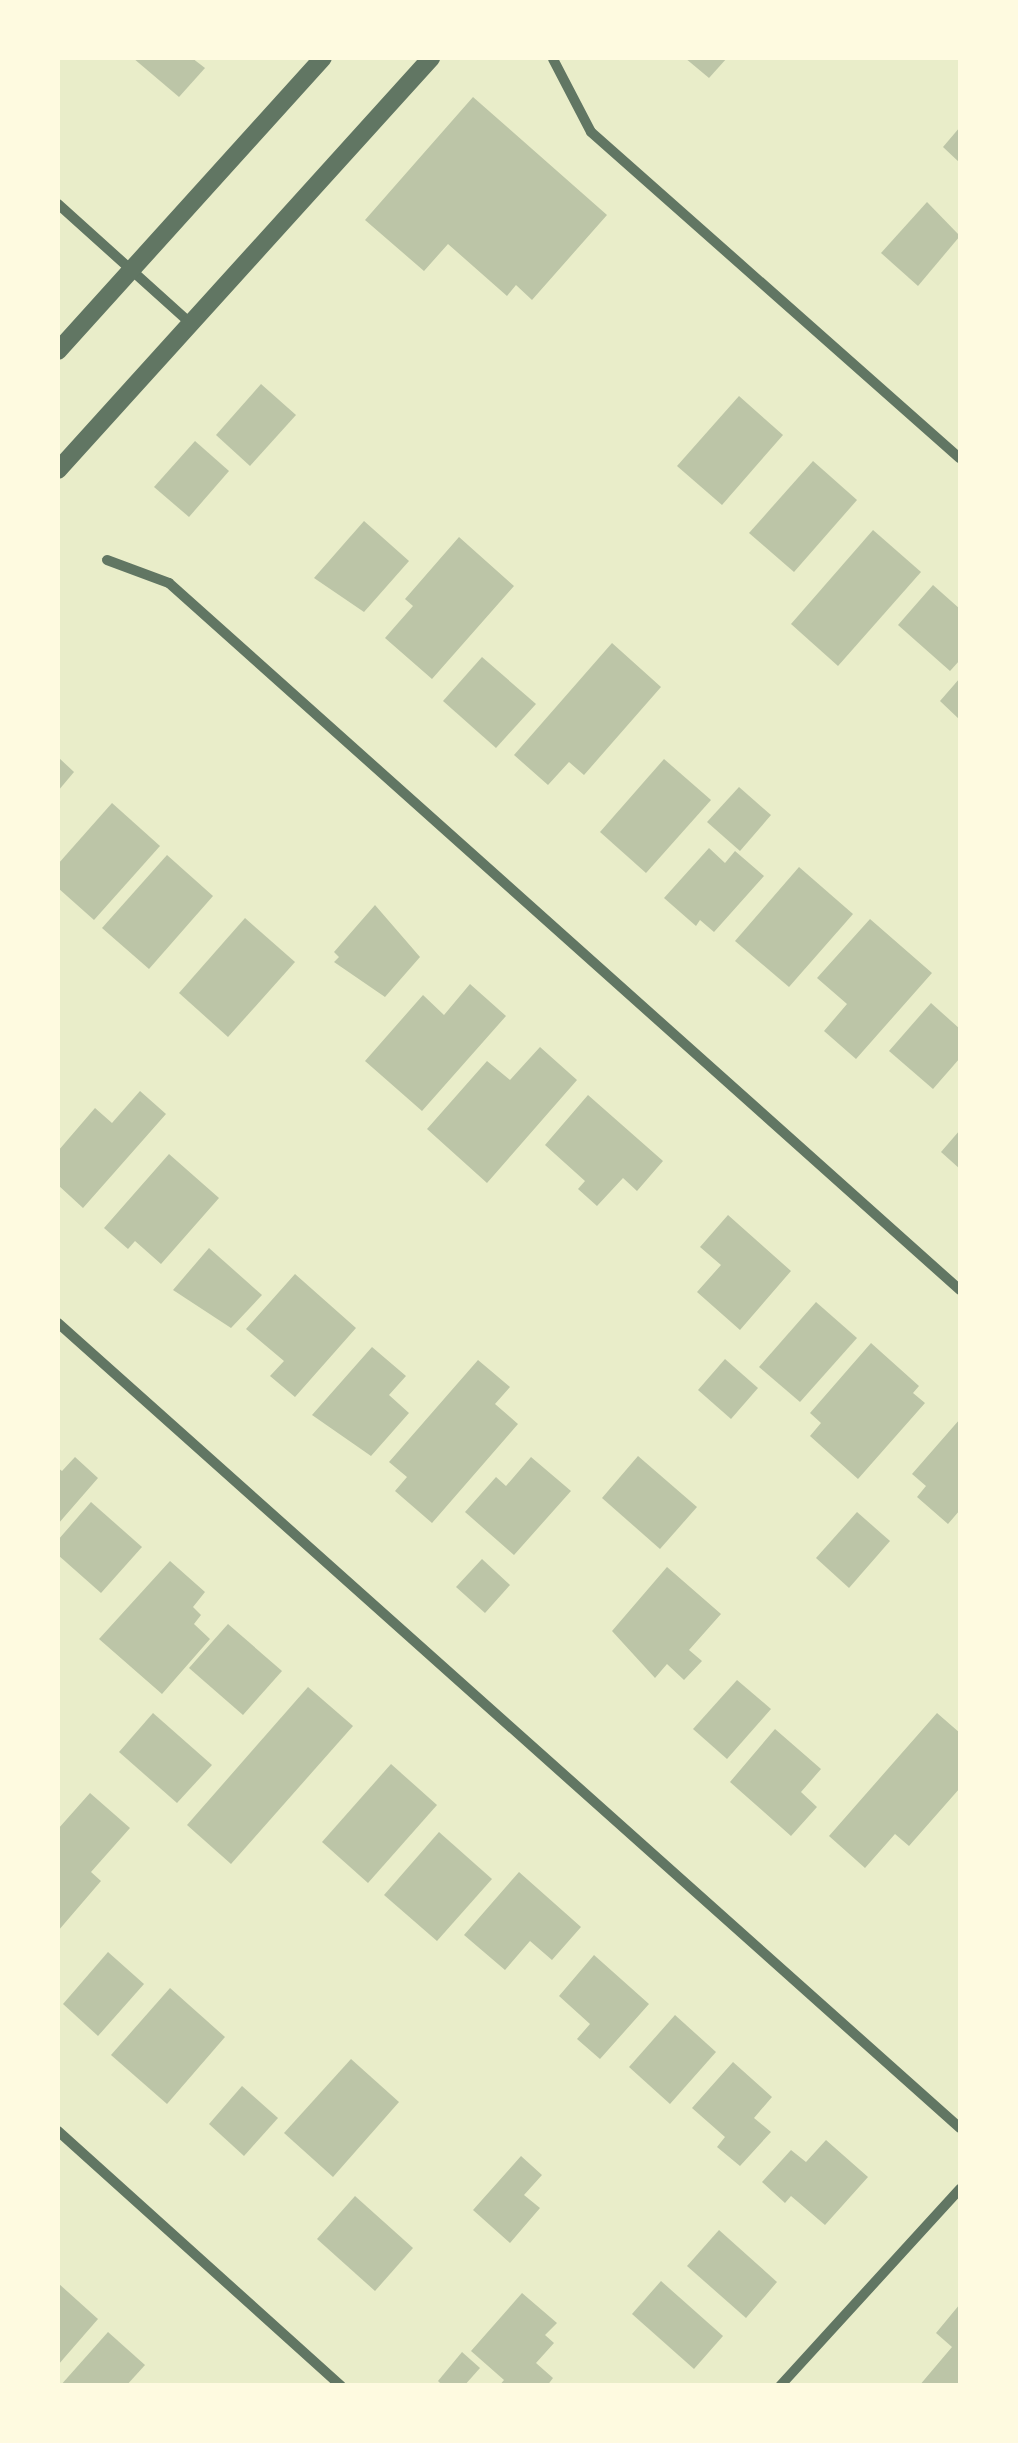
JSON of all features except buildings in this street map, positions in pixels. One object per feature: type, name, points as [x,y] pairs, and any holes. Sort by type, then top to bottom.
[{"type":"street","points":[[58,351],[322,58]]},
{"type":"street","points":[[58,470],[431,58]]},
{"type":"street","points":[[553,59],[591,132],[960,458]]},
{"type":"street","points":[[58,204],[190,323]]},
{"type":"street","points":[[107,560],[169,583],[960,1290]]},
{"type":"street","points":[[58,1323],[960,2128]]},
{"type":"street","points":[[58,2131],[341,2386]]},
{"type":"street","points":[[780,2386],[960,2189]]}]
